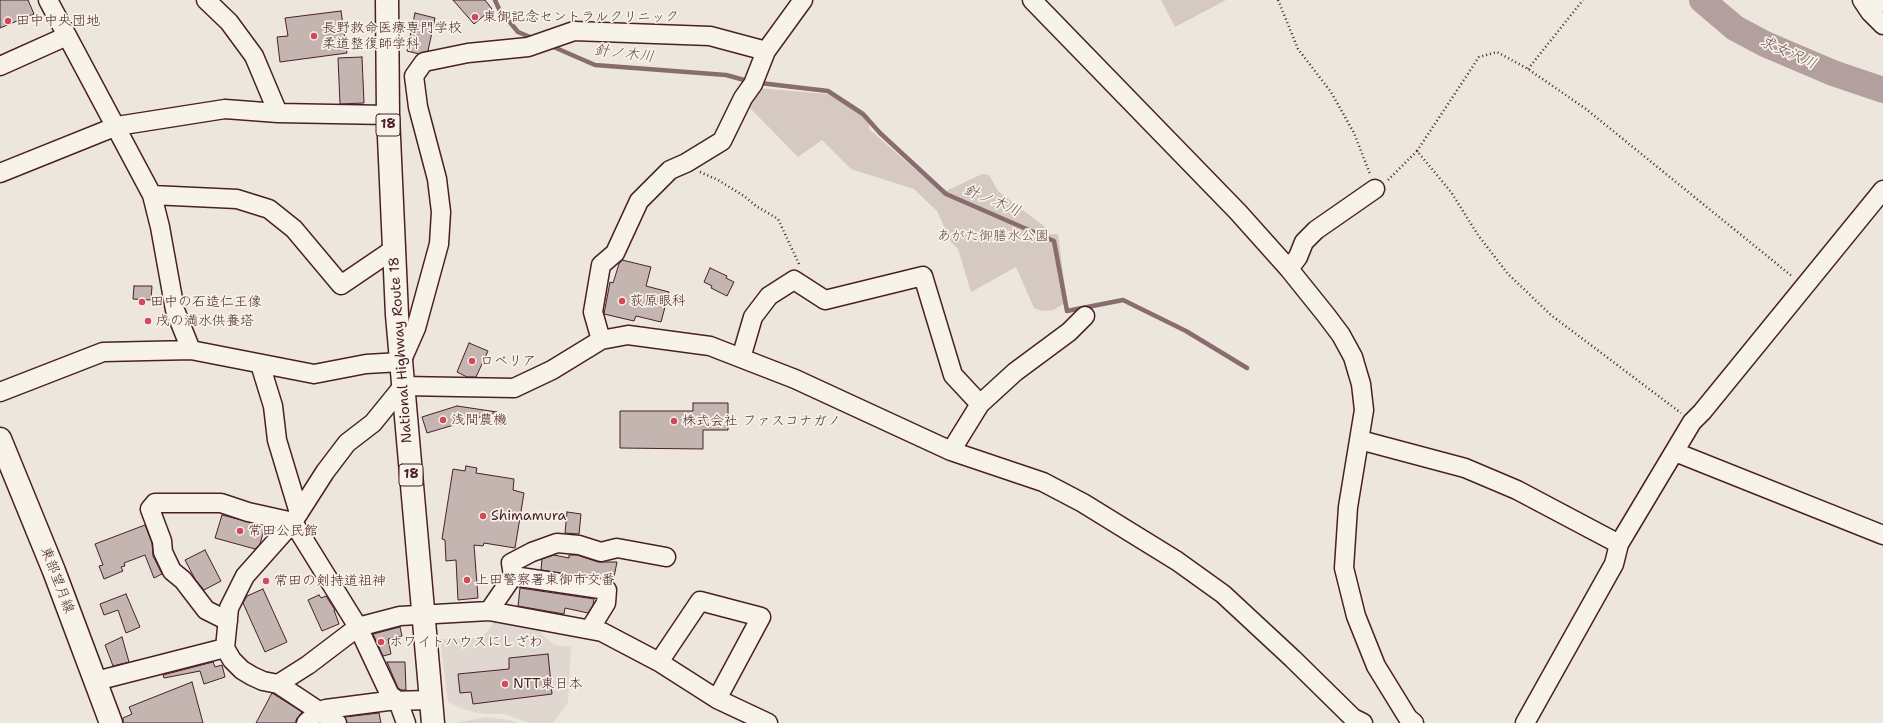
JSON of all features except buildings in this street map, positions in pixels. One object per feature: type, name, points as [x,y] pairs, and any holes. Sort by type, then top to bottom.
[{"type":"main road","name":"National Highway Route 18","points":[[387,0],[388,115],[401,362],[433,723]]},
{"type":"main road","name":"東部望月線","points":[[0,439],[54,571],[96,681],[110,723]]},
{"type":"street","points":[[48,0],[117,126],[152,194],[160,227],[175,310],[191,350]]},
{"type":"street","points":[[206,0],[229,22],[254,56],[278,113]]},
{"type":"street","points":[[601,340],[593,312],[601,265],[615,253],[640,201],[670,170],[683,165],[722,141],[743,98],[752,84],[766,51],[803,0]]},
{"type":"street","points":[[1032,0],[1191,162],[1289,269],[1341,335],[1353,358],[1361,384],[1364,410],[1348,507],[1344,568],[1356,616],[1376,666],[1408,721]]},
{"type":"street","points":[[1871,4],[1883,25]]},
{"type":"street","points":[[0,392],[103,352],[191,350],[314,374],[366,364],[401,362],[416,328],[440,244],[441,212],[437,179],[418,107],[414,76],[424,62],[468,53],[528,47],[574,31],[710,36],[766,51]]},
{"type":"street","points":[[0,66],[67,36]]},
{"type":"street","points":[[0,173],[117,126],[225,109],[278,113],[388,115]]},
{"type":"street","points":[[1289,269],[1298,257],[1304,242],[1316,230],[1375,189]]},
{"type":"street","points":[[1525,723],[1614,564],[1619,544],[1692,422],[1702,412],[1883,190]]},
{"type":"street","points":[[152,194],[238,199],[270,209],[294,229],[341,285],[394,249]]},
{"type":"street","points":[[741,358],[752,317],[769,296],[794,280],[825,300],[923,276],[954,375],[980,404]]},
{"type":"street","points":[[951,451],[980,404],[1015,372],[1069,332],[1086,316]]},
{"type":"street","points":[[337,723],[278,684],[263,681],[242,670],[232,660],[225,648],[229,608],[245,576],[296,517],[325,472],[347,443],[373,423],[403,386],[514,388],[552,370],[601,340],[628,335],[710,346],[795,379],[951,451],[1043,482],[1083,503],[1176,561],[1222,594],[1293,659],[1353,718],[1363,723]]},
{"type":"street","points":[[260,364],[273,406],[276,440],[296,517],[358,627],[390,695],[398,701],[406,723]]},
{"type":"street","points":[[1360,440],[1464,468],[1517,490],[1619,544]]},
{"type":"street","points":[[1675,452],[1883,535]]},
{"type":"street","points":[[228,621],[206,610],[183,580],[172,570],[163,552],[162,541],[150,509],[155,503],[221,503],[248,512],[296,517]]},
{"type":"street","points":[[489,611],[513,576],[512,563],[532,552],[557,543],[579,545],[601,552],[617,548],[666,557]]},
{"type":"street","points":[[513,576],[607,590],[606,603],[590,629]]},
{"type":"street","points":[[659,662],[700,601],[761,617],[717,699]]},
{"type":"street","points":[[278,684],[358,627],[400,616],[423,616],[489,611],[602,632],[659,662],[717,699],[768,723]]},
{"type":"street","points":[[96,681],[225,648]]},
{"type":"street","points":[[306,723],[319,711],[398,701],[431,700]]},
{"type":"path","points":[[1278,0],[1298,49],[1331,92],[1354,133],[1375,189],[1388,180],[1417,151],[1479,57],[1497,52],[1528,69],[1586,109],[1804,286]]},
{"type":"path","points":[[1528,69],[1583,0]]},
{"type":"path","points":[[1417,151],[1451,192],[1478,235],[1508,274],[1551,315],[1692,422]]},
{"type":"path","points":[[683,165],[718,180],[778,219],[799,264],[794,280]]},
{"type":"shaded area","points":[[494,622],[536,624],[543,636],[556,645],[571,647],[568,703],[553,723],[529,723],[505,714],[482,714],[463,709],[448,702],[440,639],[482,638]]},
{"type":"shaded area","points":[[487,717],[510,720],[516,723],[453,723]]},
{"type":"green space","points":[[1161,0],[1226,0],[1175,27]]},
{"type":"green space","name":"あがた御膳水公園","points":[[758,88],[827,94],[869,116],[869,129],[942,193],[982,174],[989,175],[998,191],[1045,227],[1047,234],[1058,234],[1067,302],[1053,310],[1042,311],[1034,308],[1016,267],[971,292],[958,249],[951,242],[937,211],[914,189],[851,169],[822,140],[798,157],[745,103]]},
{"type":"waterway","name":"針ノ木川","points":[[495,0],[499,9],[518,32],[535,39]]},
{"type":"waterway","name":"求女沢川","points":[[1702,0],[1735,28],[1765,44],[1833,73],[1883,90]]},
{"type":"waterway","name":"針ノ木川","points":[[549,45],[595,65],[726,75],[748,81]]},
{"type":"waterway","name":"針ノ木川","points":[[760,83],[828,91],[863,114],[880,133],[946,194],[1054,241],[1067,311],[1123,300],[1186,331],[1247,368]]},
{"type":"place","name":"東御記念セントラルクリニック","points":[[475,17]]},
{"type":"place","name":"田中中央団地","points":[[8,21]]},
{"type":"place","name":"長野救命医療専門学校 柔道整復師学科","points":[[314,36]]},
{"type":"place","name":"荻原眼科","points":[[622,301]]},
{"type":"place","name":"田中の石造仁王像","points":[[142,302]]},
{"type":"place","name":"戌の満水供養塔","points":[[148,321]]},
{"type":"place","name":"ロベリア","points":[[472,361]]},
{"type":"place","name":"浅間農機","points":[[443,420]]},
{"type":"place","name":"株式会社 ファスコナガノ","points":[[674,421]]},
{"type":"place","name":"Shimamura","points":[[483,516]]},
{"type":"place","name":"常田公民館","points":[[240,531]]},
{"type":"place","name":"上田警察署東御市交番","points":[[467,580]]},
{"type":"place","name":"常田の剣持道祖神","points":[[266,581]]},
{"type":"place","name":"ホワイトハウスにしざわ","points":[[381,642]]},
{"type":"place","name":"NTT東日本","points":[[505,684]]}]
